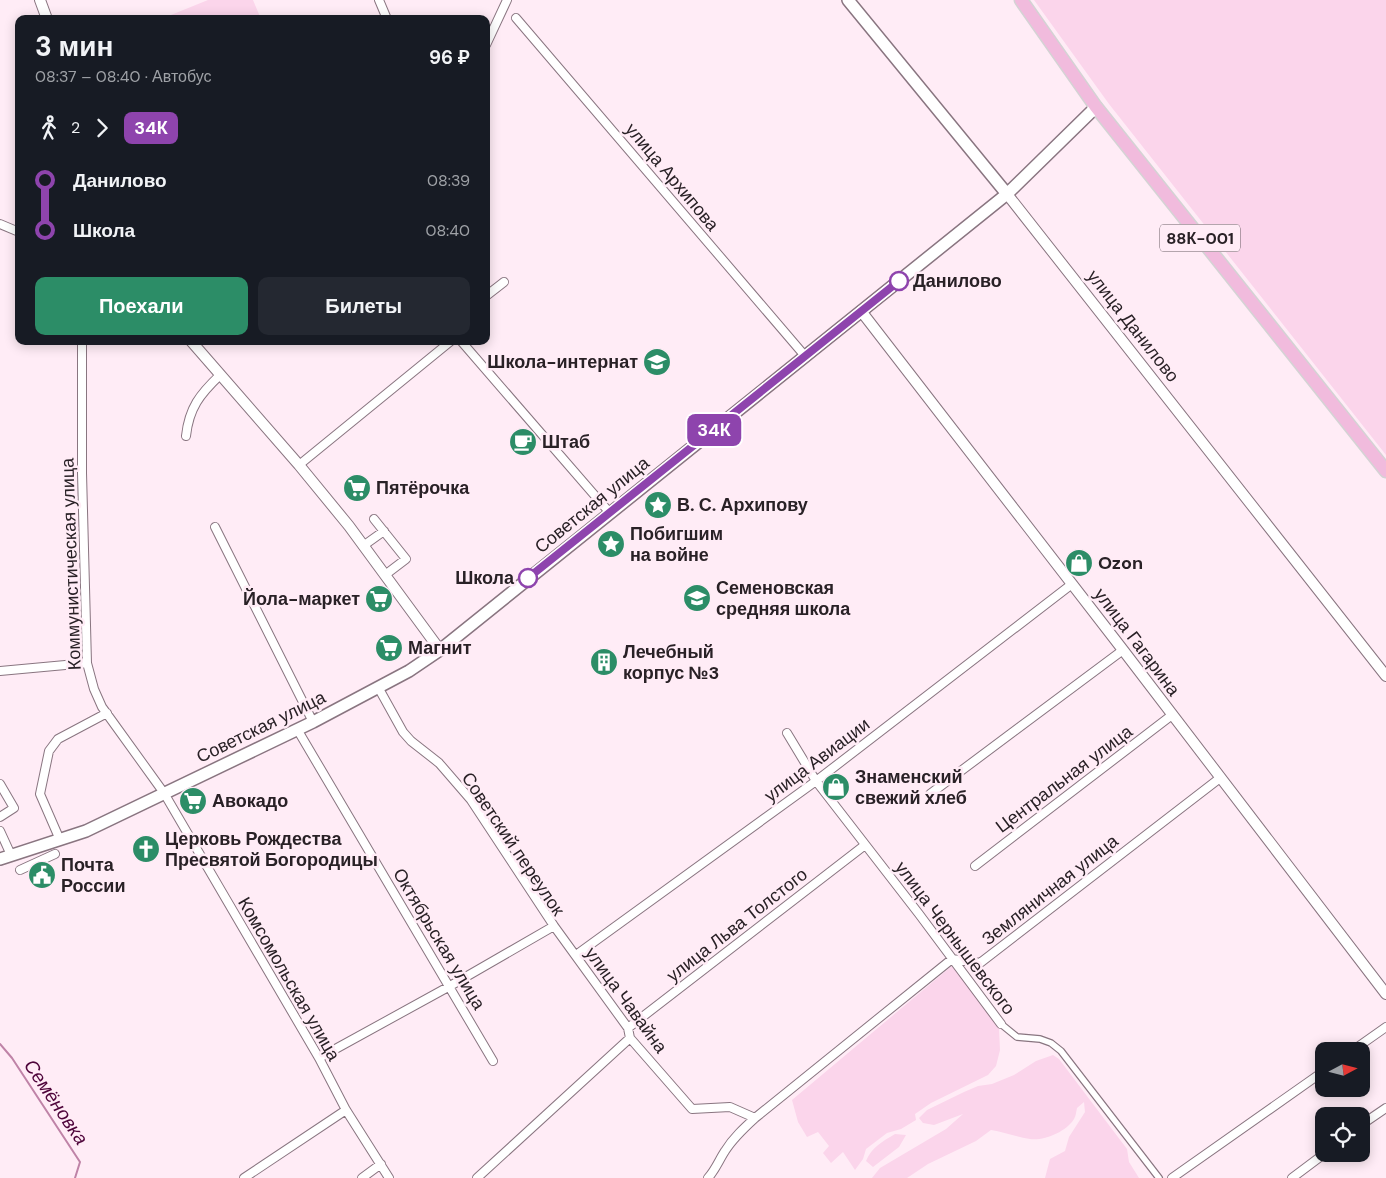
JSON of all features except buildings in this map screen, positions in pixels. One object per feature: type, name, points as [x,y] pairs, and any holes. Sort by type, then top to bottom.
[{"type":"main road","name":"улица Данилово","points":[[848,0],[1007,194]]},
{"type":"main road","name":"88К-001","points":[[1021,0],[1096,107],[1386,471]]},
{"type":"main road","name":"Советская улица","points":[[6,857],[86,831],[313,722],[409,671],[440,650],[1007,194],[1096,107]]},
{"type":"street","points":[[40,0],[46,15]]},
{"type":"street","points":[[380,0],[386,15]]},
{"type":"street","points":[[490,36],[507,0]]},
{"type":"street","name":"улица Архипова","points":[[516,18],[805,356]]},
{"type":"street","name":"улица Данилово","points":[[1007,194],[1386,676]]},
{"type":"street","points":[[0,224],[15,230]]},
{"type":"street","points":[[490,293],[504,282]]},
{"type":"street","name":"улица Гагарина","points":[[861,311],[1386,994]]},
{"type":"street","name":"Коммунистическая улица","points":[[82,345],[82,473],[87,663],[94,689],[106,713],[164,793]]},
{"type":"street","points":[[194,345],[299,464],[440,650]]},
{"type":"street","points":[[299,464],[446,345]]},
{"type":"street","points":[[464,345],[610,513]]},
{"type":"street","points":[[186,436],[187,425],[193,408],[202,393],[220,375]]},
{"type":"street","points":[[374,519],[406,559],[385,575]]},
{"type":"street","points":[[215,527],[313,722]]},
{"type":"street","points":[[363,546],[384,531]]},
{"type":"street","name":"улица Авиации","points":[[576,955],[816,780],[1072,584]]},
{"type":"street","points":[[930,794],[1123,650]]},
{"type":"street","points":[[0,671],[87,663]]},
{"type":"street","name":"Советский переулок","points":[[319,1058],[554,926],[471,800],[439,763],[411,741],[403,732],[378,687]]},
{"type":"street","points":[[60,840],[40,794],[49,751],[58,739],[106,713]]},
{"type":"street","name":"Центральная улица","points":[[975,866],[1172,715]]},
{"type":"street","name":"Октябрьская улица","points":[[297,729],[493,1061]]},
{"type":"street","name":"улица Чернышевского","points":[[787,733],[816,780],[1001,1024],[1017,1037],[1040,1039],[1051,1043],[1061,1051],[1159,1178]]},
{"type":"street","name":"Земляничная улица","points":[[952,958],[980,963],[1220,778]]},
{"type":"street","points":[[0,784],[14,808],[0,817]]},
{"type":"street","name":"Комсомольская улица","points":[[164,793],[319,1058],[346,1110],[389,1178]]},
{"type":"street","points":[[0,831],[6,857]]},
{"type":"street","name":"улица Льва Толстого","points":[[628,1028],[865,845]]},
{"type":"street","points":[[20,870],[55,854]]},
{"type":"street","name":"улица Чавайна","points":[[554,926],[628,1028],[630,1038],[692,1109],[730,1107],[755,1118]]},
{"type":"street","points":[[708,1178],[718,1166],[725,1151],[755,1118],[952,958]]},
{"type":"street","points":[[1365,1042],[1386,1027]]},
{"type":"street","points":[[477,1178],[630,1038]]},
{"type":"street","points":[[1172,1178],[1315,1077]]},
{"type":"street","points":[[1370,1119],[1386,1108]]},
{"type":"street","points":[[244,1178],[346,1110]]},
{"type":"street","points":[[1292,1178],[1315,1161]]},
{"type":"street","points":[[362,1178],[381,1164]]},
{"type":"shaded area","points":[[208,0],[253,0],[259,15],[171,15]]},
{"type":"shaded area","points":[[1034,0],[1386,0],[1386,455],[1109,104]]},
{"type":"shaded area","points":[[953,965],[999,1029],[1000,1050],[996,1066],[988,1075],[931,1103],[915,1114],[916,1120],[901,1129],[887,1133],[866,1149],[863,1159],[855,1170],[843,1152],[831,1163],[823,1153],[829,1146],[818,1132],[807,1137],[798,1122],[792,1100]]},
{"type":"shaded area","points":[[1053,1055],[1059,1059],[1127,1149],[1129,1162],[1139,1178],[1045,1178],[1050,1159],[1065,1151],[1069,1137],[1085,1112],[1084,1102],[1077,1108],[1075,1118],[1070,1124],[1054,1135],[1042,1139],[1030,1139],[991,1130],[976,1141],[928,1164],[907,1178],[872,1178],[880,1168],[946,1129],[963,1114],[934,1125],[923,1123],[919,1118],[927,1110],[978,1086],[992,1084],[1014,1075],[1036,1061]]},
{"type":"shaded area","points":[[895,1134],[906,1135],[899,1147],[873,1167],[866,1161],[868,1156],[878,1145]]},
{"type":"waterway","name":"Семёновка","points":[[0,1044],[12,1058],[80,1162],[75,1178]]},
{"type":"bus line","name":"34К","points":[[528,578],[899,281]]},
{"type":"place","name":"Данилово","points":[[899,281]]},
{"type":"place","name":"Школа-интернат","points":[[657,362]]},
{"type":"place","name":"Штаб","points":[[523,442]]},
{"type":"place","name":"Пятёрочка","points":[[357,488]]},
{"type":"place","name":"В. С. Архипову","points":[[658,505]]},
{"type":"place","name":"Побигшим на войне","points":[[611,544]]},
{"type":"place","name":"Ozon","points":[[1079,563]]},
{"type":"place","name":"Школа","points":[[528,578]]},
{"type":"place","name":"Семеновская средняя школа","points":[[697,598]]},
{"type":"place","name":"Йола-маркет","points":[[379,599]]},
{"type":"place","name":"Магнит","points":[[389,648]]},
{"type":"place","name":"Лечебный корпус №3","points":[[604,662]]},
{"type":"place","name":"Знаменский свежий хлеб","points":[[836,787]]},
{"type":"place","name":"Авокадо","points":[[193,801]]},
{"type":"place","name":"Церковь Рождества Пресвятой Богородицы","points":[[146,849]]},
{"type":"place","name":"Почта России","points":[[42,875]]}]
